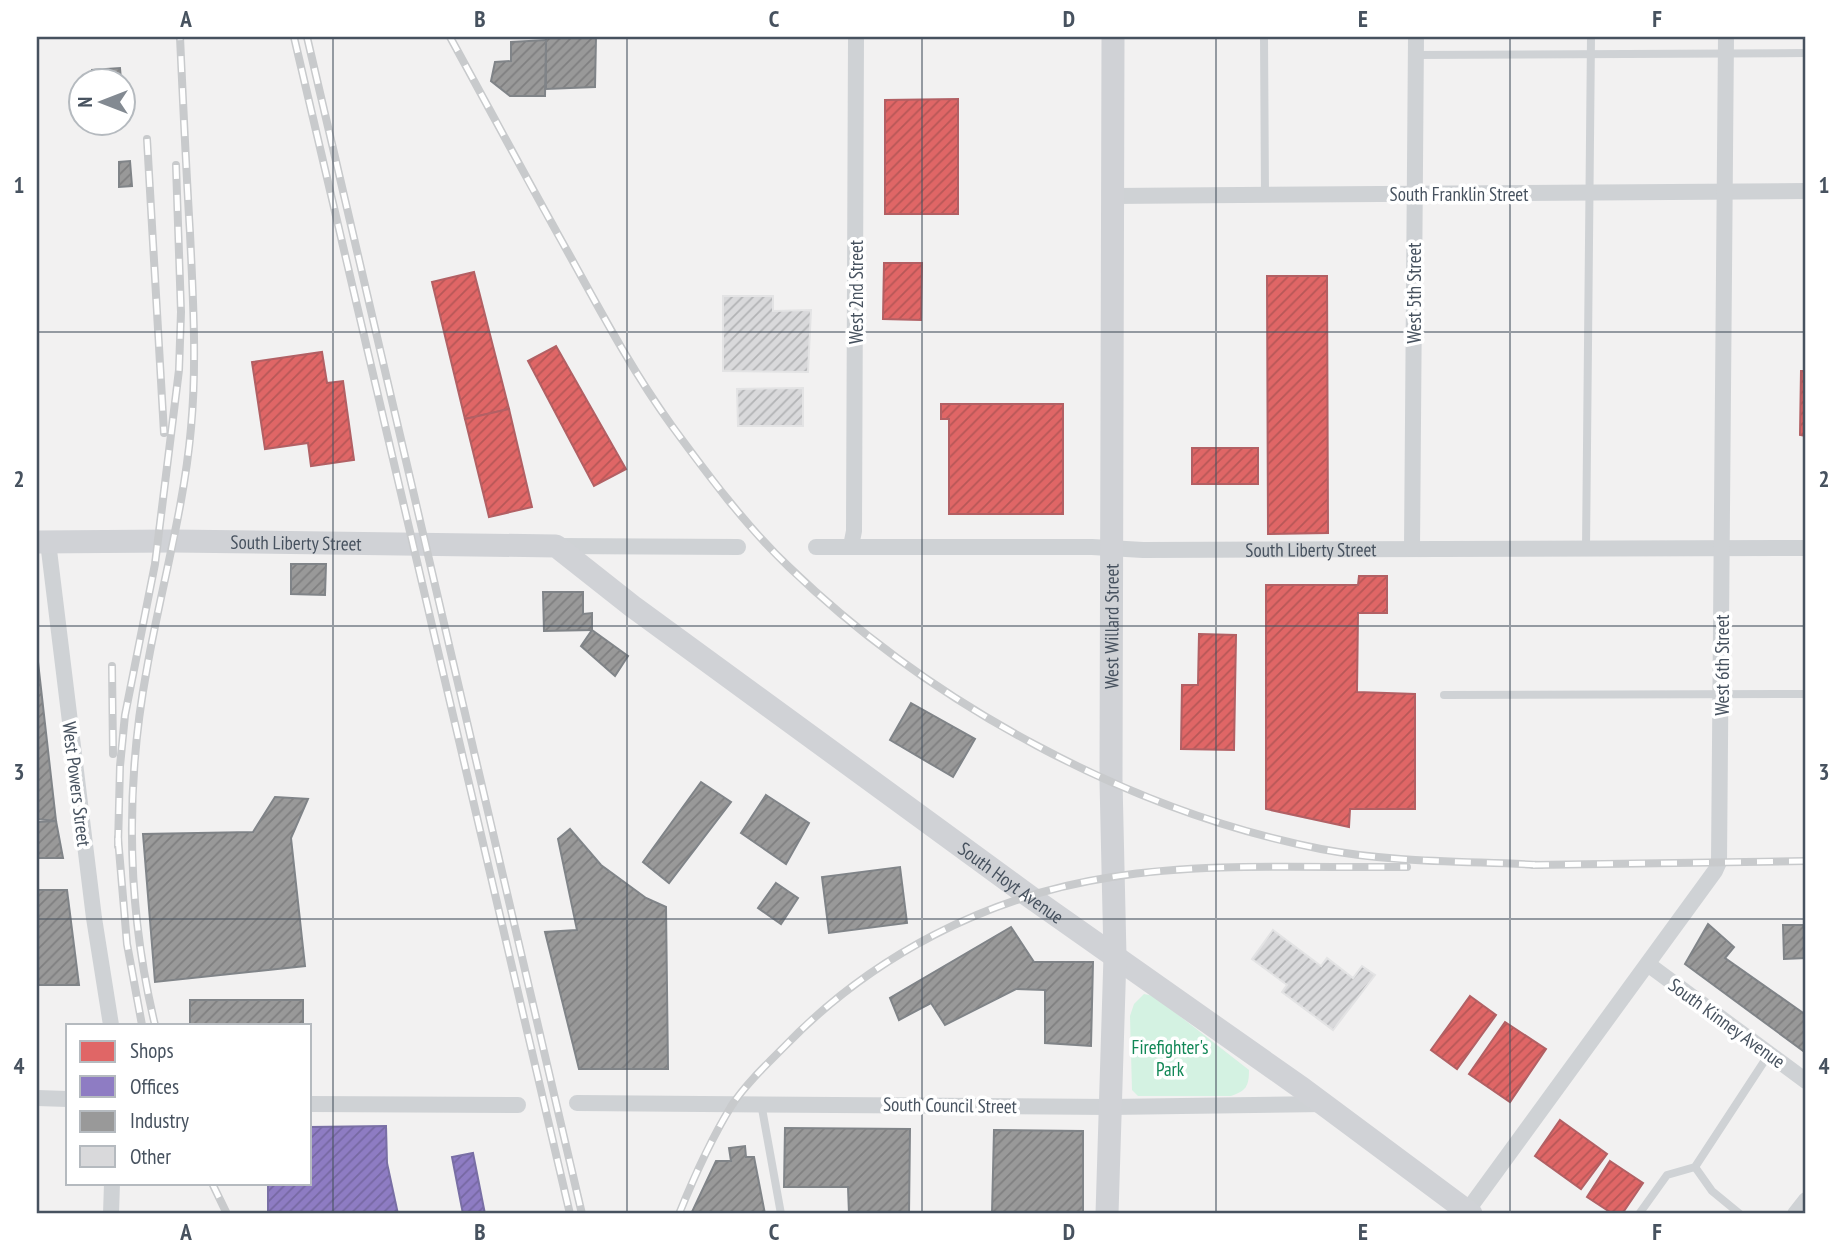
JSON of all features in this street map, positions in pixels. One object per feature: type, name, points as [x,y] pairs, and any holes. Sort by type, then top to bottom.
[{"type":"main road","name":"West Willard Street","points":[[1107,1214],[1115,956],[1111,781],[1113,37]]},
{"type":"main road","name":"South Liberty Street","points":[[42,542],[556,546]]},
{"type":"main road","name":"South Hoyt Avenue","points":[[556,546],[632,606],[1029,897],[1324,1104],[1467,1213]]},
{"type":"street","name":"West 2nd Street","points":[[851,547],[854,531],[856,348],[856,37]]},
{"type":"street","name":"West 5th Street","points":[[1412,549],[1416,37]]},
{"type":"street","name":"West 6th Street","points":[[1467,1213],[1649,965],[1719,862],[1726,45]]},
{"type":"street","name":"South Franklin Street","points":[[1113,196],[1806,191]]},
{"type":"street","name":"West Powers Street","points":[[42,542],[111,1024]]},
{"type":"street","points":[[556,546],[738,547]]},
{"type":"street","name":"South Liberty Street","points":[[816,547],[1806,548]]},
{"type":"street","name":"South Kinney Avenue","points":[[1649,965],[1806,1081]]},
{"type":"street","points":[[37,1098],[66,1099]]},
{"type":"street","name":"South Council Street","points":[[577,1103],[1110,1107],[1324,1104]]},
{"type":"street","points":[[312,1104],[518,1105]]},
{"type":"street","points":[[111,1214],[112,1184]]},
{"type":"street","points":[[1795,1214],[1806,1200]]},
{"type":"lane","points":[[1264,37],[1265,195]]},
{"type":"lane","points":[[1586,549],[1591,37]]},
{"type":"lane","points":[[1416,55],[1591,54],[1726,45],[1806,53]]},
{"type":"lane","points":[[1444,695],[1806,694]]},
{"type":"lane","points":[[1639,1214],[1667,1175],[1695,1167],[1769,1054]]},
{"type":"lane","points":[[761,1103],[781,1214]]},
{"type":"lane","points":[[1695,1167],[1712,1191],[1740,1214]]},
{"type":"green space","name":"Firefighter's Park","points":[[1144,994],[1154,996],[1249,1070],[1247,1084],[1243,1090],[1231,1096],[1138,1096],[1132,1090],[1130,1016],[1134,1004]]},
{"type":"building: Shops","points":[[958,99],[958,214],[885,214],[885,100]]},
{"type":"building: Shops","points":[[884,263],[922,263],[921,320],[883,319]]},
{"type":"building: Shops","points":[[474,272],[509,409],[465,419],[432,282]]},
{"type":"building: Shops","points":[[1267,276],[1327,276],[1328,533],[1268,534]]},
{"type":"building: Shops","points":[[556,346],[626,469],[594,486],[528,361]]},
{"type":"building: Shops","points":[[322,352],[327,383],[343,381],[354,460],[311,466],[308,443],[265,449],[252,362]]},
{"type":"building: Shops","points":[[1801,371],[1806,371],[1806,436],[1800,435]]},
{"type":"building: Shops","points":[[941,404],[1063,404],[1063,514],[949,514],[949,419],[941,419]]},
{"type":"building: Shops","points":[[509,409],[532,507],[489,517],[465,419]]},
{"type":"building: Shops","points":[[1192,448],[1258,448],[1258,484],[1192,484]]},
{"type":"building: Shops","points":[[1359,576],[1387,576],[1387,613],[1358,613],[1357,692],[1415,694],[1415,809],[1350,809],[1349,827],[1266,809],[1266,585],[1358,585]]},
{"type":"building: Shops","points":[[1199,634],[1236,635],[1234,750],[1181,749],[1182,685],[1198,685]]},
{"type":"building: Shops","points":[[1470,996],[1496,1015],[1457,1069],[1431,1050]]},
{"type":"building: Shops","points":[[1505,1022],[1546,1049],[1510,1102],[1469,1074]]},
{"type":"building: Shops","points":[[1560,1120],[1607,1154],[1581,1189],[1535,1156]]},
{"type":"building: Shops","points":[[1610,1161],[1643,1183],[1622,1214],[1613,1214],[1587,1197]]},
{"type":"building: Offices","points":[[386,1126],[387,1163],[398,1214],[268,1214],[268,1184],[312,1184],[312,1127]]},
{"type":"building: Offices","points":[[473,1153],[485,1214],[463,1214],[452,1157]]},
{"type":"building: Industry","points":[[546,37],[596,37],[595,87],[546,89]]},
{"type":"building: Industry","points":[[546,40],[545,96],[510,96],[491,81],[495,62],[511,61],[511,42]]},
{"type":"building: Industry","points":[[130,161],[132,186],[119,187],[119,162]]},
{"type":"building: Industry","points":[[291,564],[326,564],[325,595],[291,594]]},
{"type":"building: Industry","points":[[543,592],[583,592],[583,614],[592,613],[592,630],[544,631]]},
{"type":"building: Industry","points":[[592,630],[628,656],[615,676],[581,646]]},
{"type":"building: Industry","points":[[37,653],[56,821],[37,819]]},
{"type":"building: Industry","points":[[911,703],[975,739],[953,777],[890,740]]},
{"type":"building: Industry","points":[[701,782],[731,802],[669,883],[643,862]]},
{"type":"building: Industry","points":[[766,795],[809,823],[786,864],[741,833]]},
{"type":"building: Industry","points":[[275,797],[308,799],[291,838],[305,966],[155,982],[143,834],[253,832]]},
{"type":"building: Industry","points":[[56,821],[63,858],[37,858],[37,822]]},
{"type":"building: Industry","points":[[570,829],[601,865],[646,898],[666,907],[668,1069],[579,1069],[545,932],[577,930],[558,839]]},
{"type":"building: Industry","points":[[900,867],[907,923],[829,933],[822,877]]},
{"type":"building: Industry","points":[[776,883],[798,898],[781,924],[758,908]]},
{"type":"building: Industry","points":[[37,890],[67,890],[79,985],[37,985]]},
{"type":"building: Industry","points":[[1708,924],[1734,947],[1725,958],[1806,1015],[1806,1053],[1685,964]]},
{"type":"building: Industry","points":[[1783,925],[1806,925],[1806,958],[1784,959]]},
{"type":"building: Industry","points":[[1011,927],[1034,962],[1093,962],[1091,1046],[1045,1043],[1045,990],[1016,989],[945,1025],[931,1003],[899,1020],[890,998]]},
{"type":"building: Industry","points":[[190,1000],[303,1000],[303,1024],[190,1024]]},
{"type":"building: Industry","points":[[785,1128],[910,1129],[909,1214],[849,1214],[848,1187],[784,1187]]},
{"type":"building: Industry","points":[[994,1130],[1083,1131],[1083,1214],[992,1214]]},
{"type":"building: Industry","points":[[745,1146],[746,1157],[754,1157],[765,1214],[691,1214],[716,1161],[731,1161],[729,1148]]},
{"type":"building: Other","points":[[723,296],[773,296],[773,311],[811,310],[808,372],[723,371]]},
{"type":"building: Other","points":[[803,388],[803,426],[738,426],[737,389]]},
{"type":"building: Other","points":[[1273,930],[1321,966],[1327,958],[1353,978],[1362,966],[1375,975],[1333,1030],[1282,992],[1287,985],[1252,959]]},
{"type":"railway","points":[[155,1024],[134,892],[132,802],[140,713],[183,488],[193,404],[193,306],[180,37]]},
{"type":"railway","points":[[294,37],[570,1214]]},
{"type":"railway","points":[[307,37],[582,1214]]},
{"type":"railway","points":[[450,37],[606,321],[672,426],[728,499],[773,551],[845,617],[905,664],[1036,745],[1105,779],[1176,808],[1249,832],[1348,854],[1431,861],[1541,865]]},
{"type":"railway","points":[[147,139],[164,433]]},
{"type":"railway","points":[[118,846],[120,766],[125,715],[155,564],[179,370],[181,312],[176,165]]},
{"type":"railway","points":[[112,666],[113,754]]},
{"type":"railway","points":[[118,838],[127,944],[142,1024]]},
{"type":"railway","points":[[1533,865],[1806,861]]},
{"type":"railway","points":[[679,1214],[724,1118],[757,1074],[819,1014],[855,984],[934,935],[1020,899],[1112,877],[1184,869],[1407,867]]},
{"type":"railway","points":[[212,1184],[227,1214]]}]
